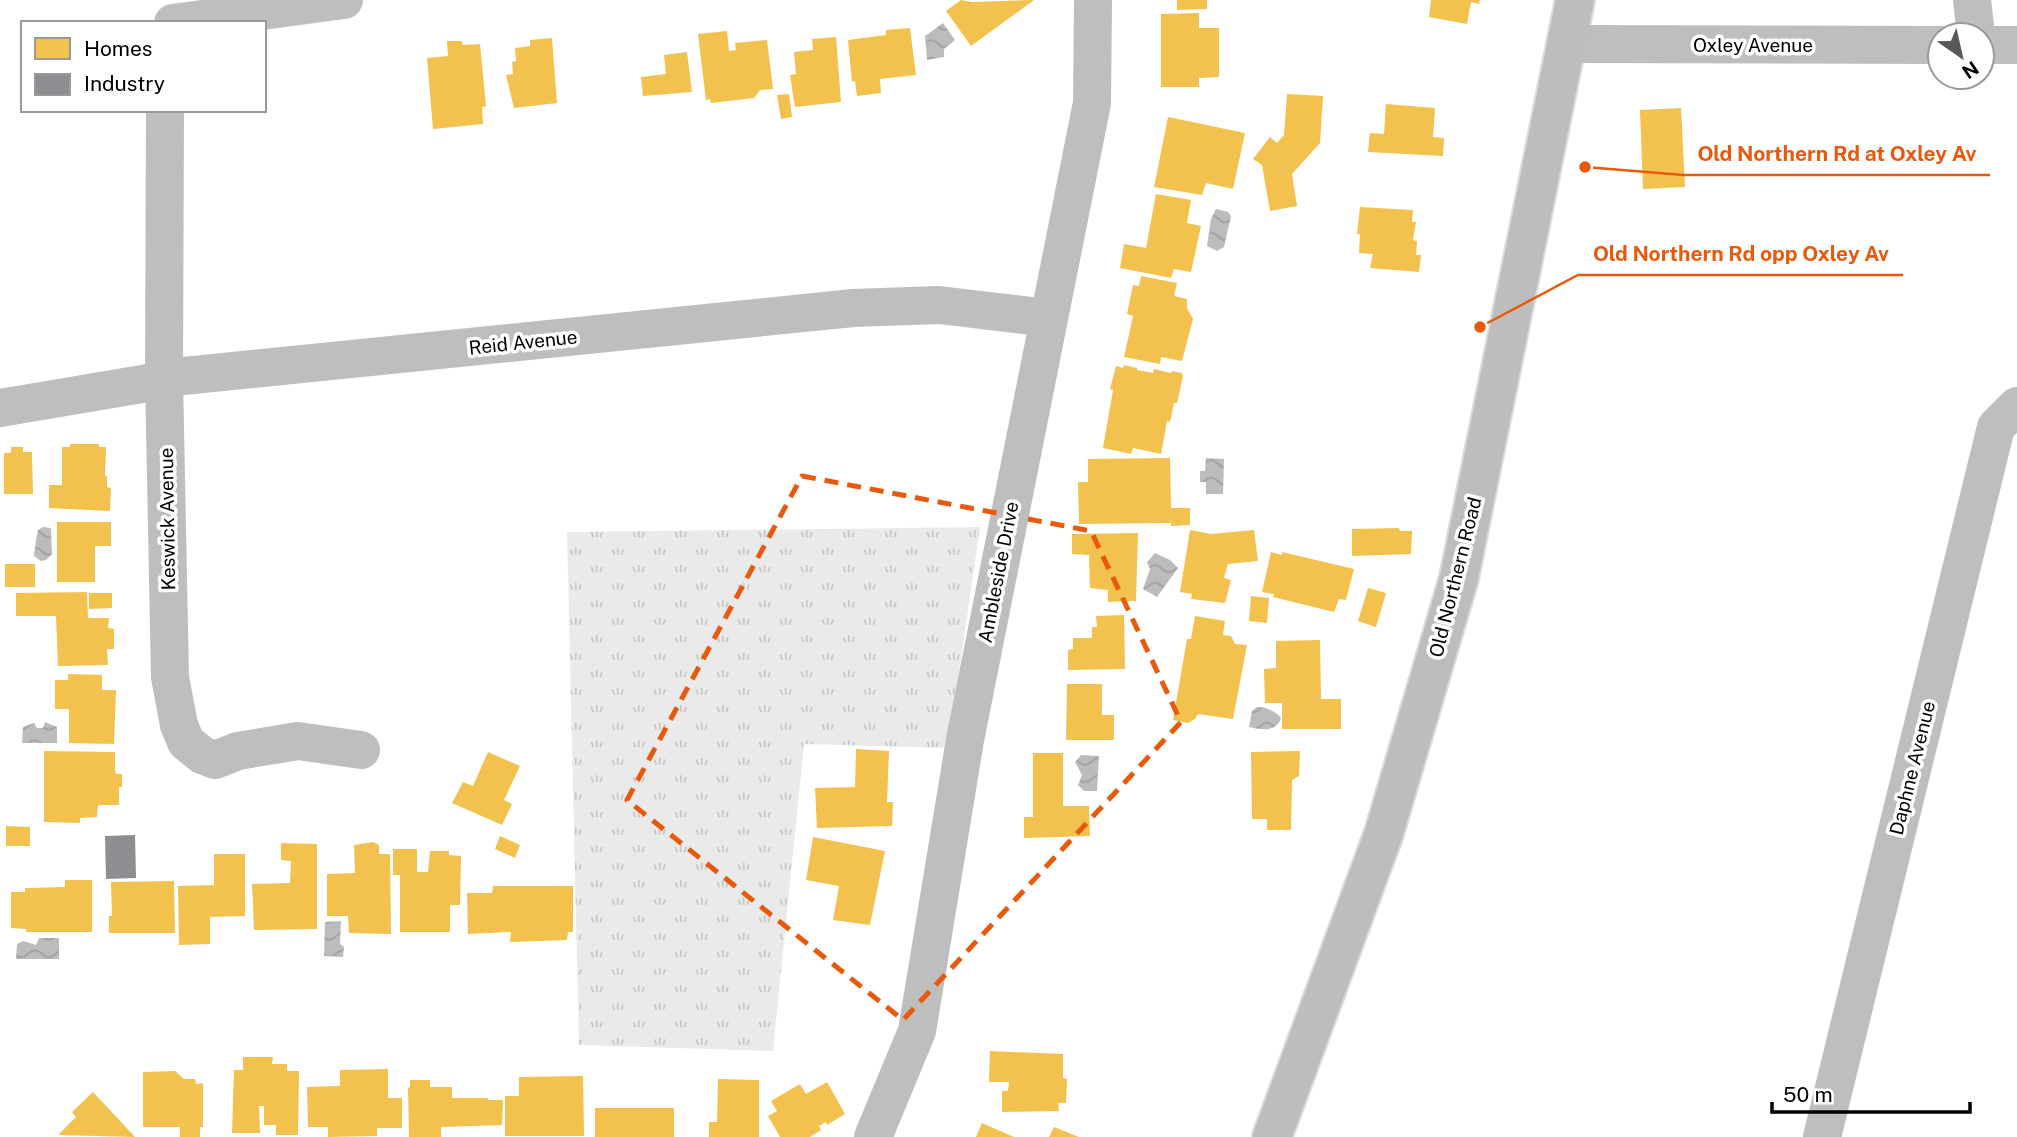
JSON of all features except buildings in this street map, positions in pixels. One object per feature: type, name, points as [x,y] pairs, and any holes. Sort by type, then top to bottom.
[{"type":"main road","name":"Old Northern Road","points":[[1272,1137],[1384,834],[1459,578],[1575,0]]},
{"type":"street","points":[[165,0],[165,21]]},
{"type":"street","points":[[188,21],[344,0]]},
{"type":"street","name":"Ambleside Drive","points":[[873,1137],[916,1031],[965,740],[1093,103],[1093,0]]},
{"type":"street","points":[[1972,0],[1974,21]]},
{"type":"street","name":"Oxley Avenue","points":[[1567,44],[1926,45]]},
{"type":"street","points":[[1996,45],[2017,45]]},
{"type":"street","name":"Keswick Avenue","points":[[165,112],[164,378],[170,677],[179,726],[187,742],[201,755],[215,760],[238,751],[298,741],[361,750]]},
{"type":"street","name":"Reid Avenue","points":[[0,408],[164,378],[853,308],[939,305],[1048,318]]},
{"type":"street","name":"Daphne Avenue","points":[[1822,1137],[1996,427],[2017,406]]},
{"type":"highlighted area","points":[[802,476],[1091,531],[1181,722],[903,1020],[627,800]]},
{"type":"green space","points":[[980,527],[948,748],[804,744],[773,1051],[579,1045],[567,532]]},
{"type":"water","points":[[943,23],[955,40],[944,49],[944,57],[927,60],[925,36]]},
{"type":"water","points":[[1216,209],[1228,212],[1231,216],[1224,247],[1217,251],[1207,246],[1211,219]]},
{"type":"water","points":[[1206,458],[1224,459],[1223,494],[1206,494],[1206,482],[1200,482],[1200,471],[1205,471]]},
{"type":"water","points":[[43,527],[51,528],[52,554],[41,561],[34,556],[38,530]]},
{"type":"water","points":[[1155,553],[1170,560],[1178,568],[1157,597],[1143,589],[1150,569],[1147,562]]},
{"type":"water","points":[[1257,707],[1267,708],[1277,714],[1281,718],[1279,723],[1268,729],[1249,727],[1252,711]]},
{"type":"water","points":[[45,722],[57,727],[57,743],[22,743],[23,727],[34,723],[37,728],[43,728]]},
{"type":"water","points":[[1081,755],[1099,756],[1097,791],[1084,791],[1078,785],[1082,775],[1075,762]]},
{"type":"water","points":[[341,921],[340,944],[344,947],[343,957],[324,956],[325,922]]},
{"type":"water","points":[[39,938],[59,938],[59,959],[16,959],[17,944],[23,941],[36,945]]},
{"type":"place","name":"Old Northern Rd at Oxley Av","points":[[1585,167]]},
{"type":"place","name":"Old Northern Rd opp Oxley Av","points":[[1480,327]]}]
